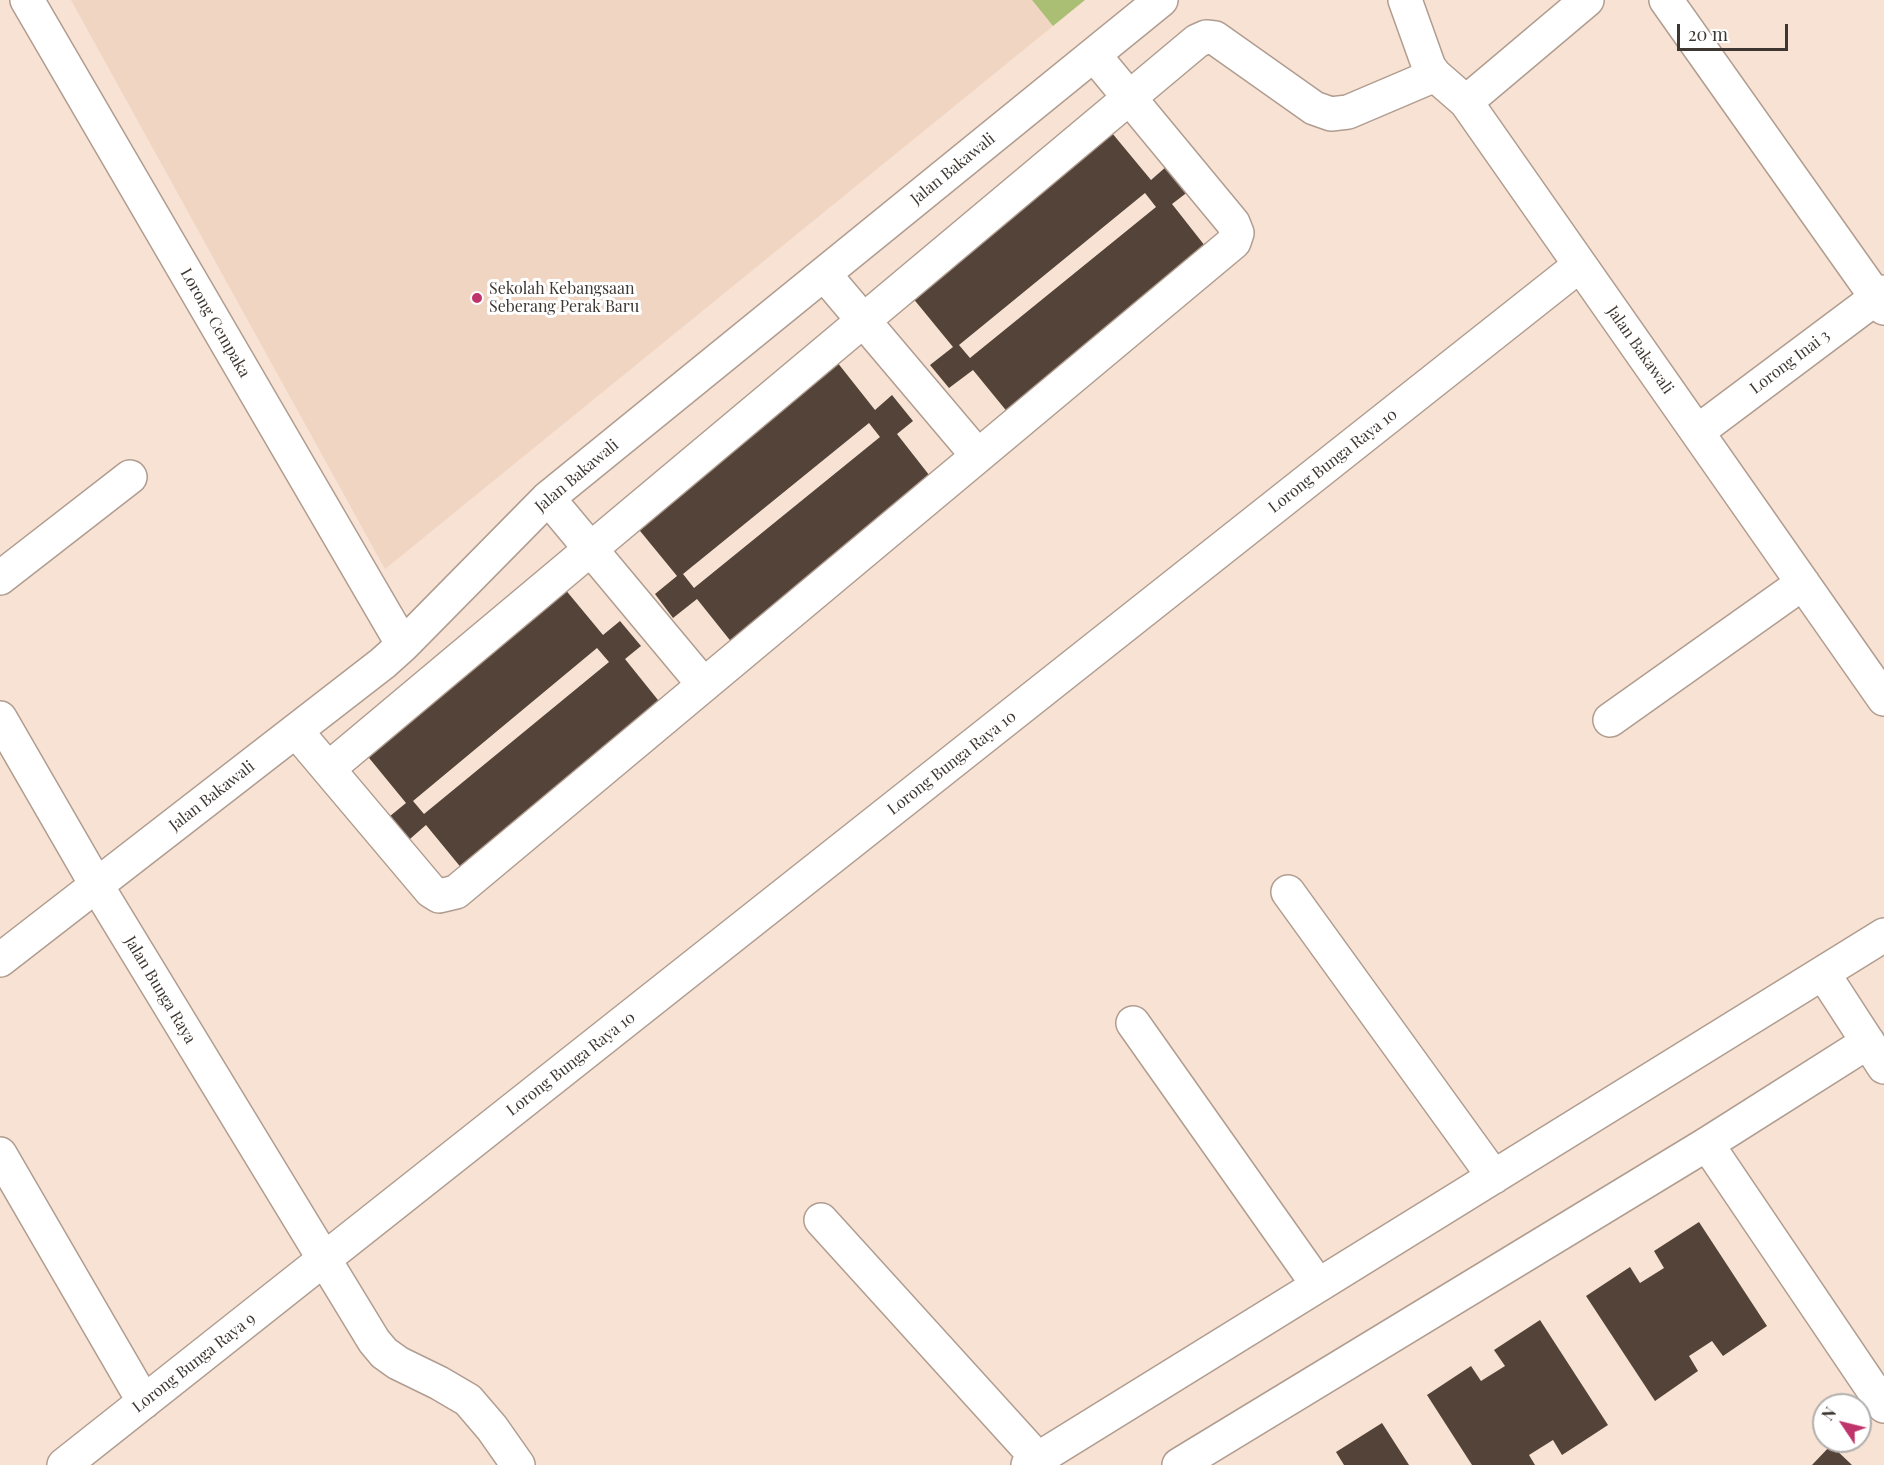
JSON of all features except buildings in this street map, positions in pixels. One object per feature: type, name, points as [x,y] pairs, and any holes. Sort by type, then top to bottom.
[{"type":"street","name":"Lorong Cempaka","points":[[27,0],[403,645]]},
{"type":"street","name":"Jalan Bakawali","points":[[0,960],[296,731],[403,645],[548,498],[1161,0]]},
{"type":"street","name":"Jalan Bakawali","points":[[1405,0],[1424,56],[1435,75],[1466,102],[1884,699]]},
{"type":"street","points":[[1466,102],[1587,0]]},
{"type":"street","points":[[1666,0],[1881,299]]},
{"type":"street","points":[[328,769],[1197,41],[1206,37],[1215,38],[1314,108],[1331,114],[1348,112],[1435,75]]},
{"type":"street","points":[[296,731],[430,891],[439,896],[447,896],[456,892],[1236,238],[1236,228],[1233,224],[1094,55]]},
{"type":"street","name":"Lorong Bunga Raya 10","points":[[324,1260],[1580,265]]},
{"type":"street","points":[[824,274],[978,456]]},
{"type":"street","name":"Lorong Inai 3","points":[[1697,432],[1881,299]]},
{"type":"street","points":[[0,578],[130,477]]},
{"type":"street","points":[[548,498],[704,685]]},
{"type":"street","points":[[1610,720],[1803,583]]},
{"type":"street","name":"Jalan Bunga Raya","points":[[0,718],[97,886],[374,1341],[384,1353],[398,1363],[468,1400],[492,1428],[518,1465]]},
{"type":"street","points":[[1288,892],[1494,1177]]},
{"type":"street","points":[[821,1220],[1033,1462],[1884,935]]},
{"type":"street","points":[[1179,1465],[1707,1143],[1876,1055],[1823,973]]},
{"type":"street","points":[[1133,1023],[1318,1285]]},
{"type":"street","points":[[1707,1143],[1884,1406]]},
{"type":"street","points":[[0,1154],[144,1402]]},
{"type":"street","name":"Lorong Bunga Raya 9","points":[[64,1465],[324,1260]]},
{"type":"shaded area","name":"Sekolah Kebangsaan Seberang Perak Baru","points":[[71,0],[1032,0],[1053,26],[385,569]]},
{"type":"green space","points":[[1032,0],[1085,0],[1053,26]]},
{"type":"place","name":"Sekolah Kebangsaan Seberang Perak Baru","points":[[477,298]]}]
